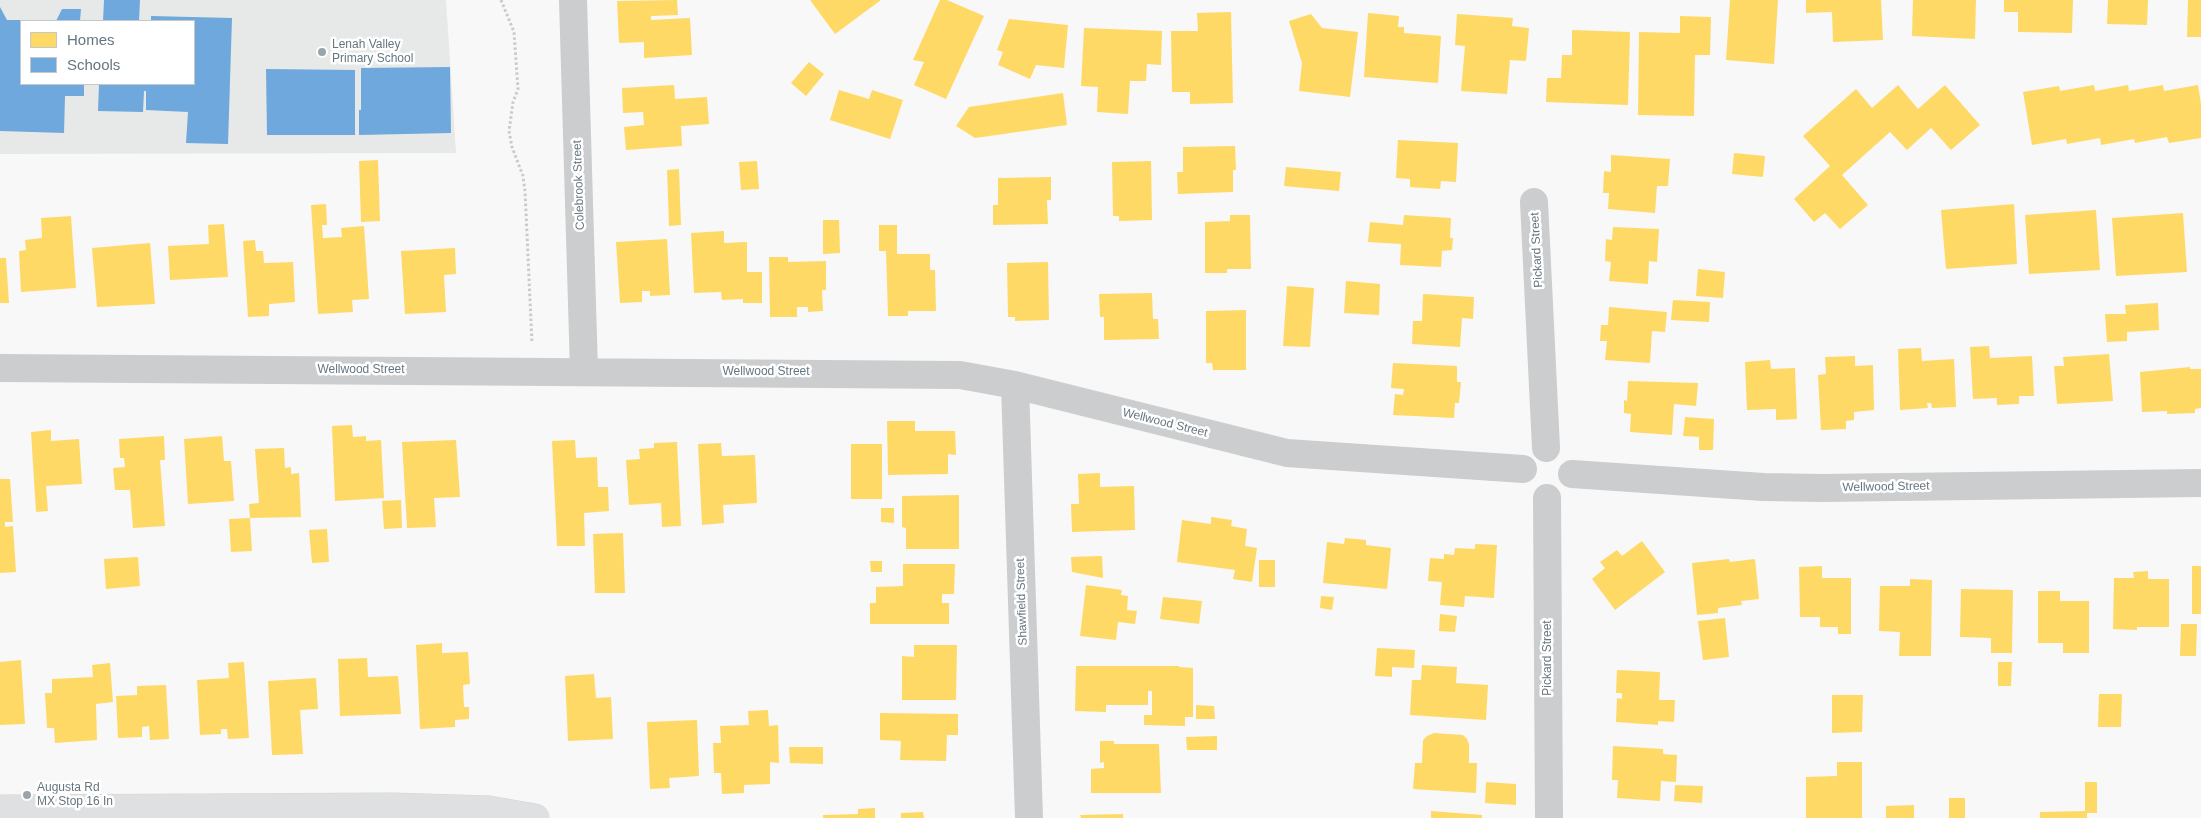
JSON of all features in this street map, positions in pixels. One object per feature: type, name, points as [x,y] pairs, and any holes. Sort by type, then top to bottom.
[{"type":"main road","points":[[0,809],[393,807],[489,810],[535,818]]},
{"type":"street","name":"Colebrook Street","points":[[573,0],[584,371]]},
{"type":"street","name":"Pickard Street","points":[[1534,202],[1546,448]]},
{"type":"street","name":"Wellwood Street","points":[[0,368],[960,374],[1015,385],[1287,453],[1523,469]]},
{"type":"street","name":"Shawfield Street","points":[[1015,385],[1029,818]]},
{"type":"street","points":[[1546,448],[1554,449],[1568,459],[1572,474],[1567,489],[1554,497],[1547,498],[1538,496],[1526,486],[1522,478],[1523,469],[1524,462],[1533,452],[1546,448]]},
{"type":"street","name":"Wellwood Street","points":[[1572,474],[1802,488],[2201,483]]},
{"type":"street","name":"Pickard Street","points":[[1547,498],[1549,818]]},
{"type":"path","points":[[501,0],[514,32],[518,88],[512,109],[509,131],[512,147],[523,176],[525,191],[533,371]]},
{"type":"shaded area","name":"Lenah Valley Primary School","points":[[0,0],[446,0],[456,153],[0,154]]},
{"type":"building: Homes","points":[[677,0],[678,15],[651,16],[651,20],[690,18],[692,55],[644,58],[644,42],[619,43],[617,1]]},
{"type":"building: Homes","points":[[810,0],[881,0],[835,34]]},
{"type":"building: Homes","points":[[940,0],[947,0],[984,16],[946,99],[914,85],[924,62],[913,60]]},
{"type":"building: Homes","points":[[1730,0],[1778,0],[1774,64],[1726,60]]},
{"type":"building: Homes","points":[[1806,0],[1881,0],[1883,40],[1833,42],[1832,12],[1806,13]]},
{"type":"building: Homes","points":[[1913,0],[1976,0],[1975,39],[1912,36]]},
{"type":"building: Homes","points":[[2004,0],[2073,0],[2072,33],[2018,32],[2018,12],[2004,12]]},
{"type":"building: Homes","points":[[2108,0],[2148,0],[2147,25],[2107,24]]},
{"type":"building: Homes","points":[[2188,0],[2201,0],[2201,37],[2187,37]]},
{"type":"building: Homes","points":[[1231,12],[1233,103],[1190,104],[1190,92],[1172,92],[1171,31],[1198,31],[1197,13]]},
{"type":"building: Homes","points":[[1368,13],[1399,16],[1398,27],[1404,27],[1404,33],[1441,36],[1438,83],[1364,77]]},
{"type":"building: Homes","points":[[1311,14],[1322,28],[1358,32],[1350,97],[1299,91],[1302,63],[1289,21]]},
{"type":"building: Homes","points":[[1457,14],[1513,18],[1512,26],[1529,28],[1526,61],[1510,60],[1507,94],[1461,91],[1465,46],[1455,45]]},
{"type":"building: Homes","points":[[1680,16],[1711,17],[1710,55],[1695,55],[1694,116],[1638,115],[1639,32],[1680,33]]},
{"type":"building: Homes","points":[[1009,19],[1068,25],[1064,68],[1036,65],[1030,79],[998,65],[1003,52],[997,50]]},
{"type":"building: Homes","points":[[1084,28],[1162,31],[1161,65],[1147,64],[1146,81],[1130,81],[1128,114],[1097,112],[1098,87],[1081,86]]},
{"type":"building: Homes","points":[[1572,30],[1630,32],[1628,105],[1546,102],[1547,78],[1561,78],[1562,55],[1572,55]]},
{"type":"building: Homes","points":[[809,62],[824,74],[806,96],[791,83]]},
{"type":"building: Homes","points":[[674,85],[675,99],[707,97],[709,124],[681,126],[682,146],[626,150],[624,127],[644,125],[643,112],[623,113],[622,88]]},
{"type":"building: Homes","points":[[1898,85],[1918,109],[1945,85],[1980,125],[1951,150],[1931,128],[1907,150],[1890,132],[1842,175],[1868,205],[1840,229],[1825,213],[1814,222],[1794,199],[1830,166],[1803,136],[1856,89],[1872,108]]},
{"type":"building: Homes","points":[[2094,85],[2095,91],[2128,85],[2129,91],[2163,85],[2164,91],[2198,85],[2201,104],[2201,138],[2169,143],[2167,137],[2135,143],[2134,139],[2101,145],[2100,138],[2067,144],[2066,139],[2032,145],[2023,92],[2059,86],[2060,91]]},
{"type":"building: Homes","points":[[839,90],[869,99],[872,90],[903,100],[890,139],[830,120]]},
{"type":"building: Homes","points":[[1063,93],[1067,125],[975,138],[956,126],[969,107]]},
{"type":"building: Homes","points":[[1398,140],[1458,143],[1456,182],[1441,181],[1440,189],[1410,187],[1410,179],[1396,178]]},
{"type":"building: Homes","points":[[1235,146],[1236,170],[1233,170],[1233,192],[1178,194],[1177,172],[1183,172],[1183,147]]},
{"type":"building: Homes","points":[[1734,153],[1765,156],[1763,177],[1732,174]]},
{"type":"building: Homes","points":[[1611,155],[1670,159],[1668,186],[1657,186],[1655,213],[1608,209],[1609,193],[1603,193],[1604,171],[1611,172]]},
{"type":"building: Homes","points":[[378,160],[380,221],[361,222],[359,161]]},
{"type":"building: Homes","points":[[757,161],[759,189],[741,190],[739,162]]},
{"type":"building: Homes","points":[[1151,161],[1152,220],[1119,221],[1119,216],[1113,216],[1112,162]]},
{"type":"building: Homes","points":[[1286,167],[1341,172],[1339,191],[1284,186]]},
{"type":"building: Homes","points":[[679,169],[681,225],[669,226],[667,170]]},
{"type":"building: Homes","points":[[1051,177],[1051,200],[1047,200],[1048,224],[993,225],[993,205],[998,205],[998,178]]},
{"type":"building: Homes","points":[[326,204],[327,225],[322,225],[323,238],[342,237],[341,228],[364,226],[369,299],[352,300],[353,312],[318,314],[311,205]]},
{"type":"building: Homes","points":[[2014,204],[2017,264],[1946,269],[1941,210]]},
{"type":"building: Homes","points":[[2096,210],[2100,270],[2029,274],[2025,215]]},
{"type":"building: Homes","points":[[2183,213],[2187,272],[2116,276],[2112,218]]},
{"type":"building: Homes","points":[[1230,215],[1250,215],[1251,269],[1227,269],[1227,273],[1205,273],[1205,222],[1230,221]]},
{"type":"building: Homes","points":[[1404,215],[1451,218],[1450,238],[1453,238],[1452,250],[1442,251],[1441,267],[1400,265],[1401,244],[1368,242],[1370,222],[1403,225]]},
{"type":"building: Homes","points":[[71,216],[76,288],[21,292],[19,251],[26,250],[25,240],[42,238],[41,218]]},
{"type":"building: Homes","points":[[823,220],[839,220],[840,253],[823,254]]},
{"type":"building: Homes","points":[[224,224],[228,277],[170,280],[168,246],[209,244],[208,225]]},
{"type":"building: Homes","points":[[879,225],[897,225],[897,254],[930,254],[930,270],[935,270],[936,311],[908,311],[908,316],[888,316],[886,251],[879,251]]},
{"type":"building: Homes","points":[[1613,227],[1659,229],[1657,262],[1649,261],[1648,284],[1609,281],[1611,262],[1605,261],[1606,239],[1612,240]]},
{"type":"building: Homes","points":[[724,231],[724,243],[747,242],[747,272],[762,272],[762,303],[743,303],[743,299],[722,300],[721,292],[694,293],[691,233]]},
{"type":"building: Homes","points":[[667,239],[670,295],[650,296],[650,291],[642,291],[642,302],[620,303],[616,242]]},
{"type":"building: Homes","points":[[255,240],[256,251],[263,251],[264,263],[293,262],[295,302],[269,304],[269,316],[248,317],[243,241]]},
{"type":"building: Homes","points":[[150,243],[155,304],[97,307],[92,248]]},
{"type":"building: Homes","points":[[455,248],[456,274],[444,275],[446,312],[405,314],[401,251]]},
{"type":"building: Homes","points":[[769,257],[788,257],[788,262],[826,261],[826,290],[822,290],[823,311],[808,312],[808,307],[797,307],[797,317],[770,317]]},
{"type":"building: Homes","points":[[0,258],[6,258],[9,303],[0,303]]},
{"type":"building: Homes","points":[[1048,262],[1049,320],[1015,321],[1015,317],[1008,317],[1007,263]]},
{"type":"building: Homes","points":[[1698,269],[1725,272],[1723,298],[1696,296]]},
{"type":"building: Homes","points":[[1346,281],[1380,284],[1379,315],[1344,313]]},
{"type":"building: Homes","points":[[1287,286],[1314,288],[1310,347],[1283,346]]},
{"type":"building: Homes","points":[[1152,293],[1153,319],[1158,319],[1159,339],[1104,340],[1104,317],[1100,317],[1099,294]]},
{"type":"building: Homes","points":[[1423,294],[1474,297],[1473,319],[1462,318],[1460,347],[1412,344],[1413,321],[1422,321]]},
{"type":"building: Homes","points":[[1673,300],[1710,302],[1709,322],[1671,320]]},
{"type":"building: Homes","points":[[2158,303],[2159,330],[2127,332],[2127,341],[2107,342],[2105,314],[2126,314],[2125,305]]},
{"type":"building: Homes","points":[[1609,307],[1667,312],[1665,332],[1652,331],[1650,363],[1605,360],[1607,341],[1600,341],[1601,325],[1608,325]]},
{"type":"building: Homes","points":[[1246,310],[1246,370],[1213,370],[1212,363],[1206,363],[1206,311]]},
{"type":"building: Homes","points":[[1989,346],[1990,358],[2032,356],[2034,396],[2019,396],[2019,404],[1997,405],[1997,398],[1973,399],[1970,347]]},
{"type":"building: Homes","points":[[1921,348],[1922,361],[1954,359],[1956,407],[1932,408],[1931,403],[1927,403],[1928,408],[1900,410],[1898,349]]},
{"type":"building: Homes","points":[[2109,354],[2113,401],[2057,404],[2054,366],[2064,366],[2063,357]]},
{"type":"building: Homes","points":[[1855,356],[1855,366],[1873,365],[1874,410],[1854,412],[1854,420],[1846,421],[1846,429],[1821,430],[1818,375],[1826,374],[1825,357]]},
{"type":"building: Homes","points":[[1770,360],[1771,369],[1795,368],[1797,419],[1776,420],[1776,409],[1747,410],[1745,362]]},
{"type":"building: Homes","points":[[1393,363],[1457,366],[1457,382],[1461,382],[1459,403],[1455,403],[1454,418],[1393,415],[1395,394],[1403,395],[1404,389],[1391,388]]},
{"type":"building: Homes","points":[[2190,367],[2190,369],[2201,369],[2201,408],[2195,409],[2195,413],[2167,414],[2167,411],[2142,412],[2140,372]]},
{"type":"building: Homes","points":[[1628,381],[1698,383],[1696,406],[1674,404],[1672,435],[1630,432],[1631,414],[1624,413],[1624,400],[1627,401]]},
{"type":"building: Homes","points":[[1685,417],[1714,419],[1713,450],[1699,450],[1699,437],[1683,436]]},
{"type":"building: Homes","points":[[887,421],[915,421],[915,431],[955,431],[956,455],[948,454],[948,474],[888,475]]},
{"type":"building: Homes","points":[[352,425],[353,437],[366,436],[366,441],[381,440],[384,498],[335,501],[332,426]]},
{"type":"building: Homes","points":[[51,430],[51,441],[79,439],[82,484],[46,486],[48,511],[36,512],[31,432]]},
{"type":"building: Homes","points":[[164,436],[165,460],[160,460],[165,526],[133,528],[130,490],[115,490],[113,468],[125,467],[124,458],[120,458],[119,439]]},
{"type":"building: Homes","points":[[222,436],[224,461],[231,461],[234,501],[188,504],[184,439]]},
{"type":"building: Homes","points":[[456,440],[460,497],[434,498],[436,527],[407,528],[402,442]]},
{"type":"building: Homes","points":[[575,440],[576,458],[597,457],[598,487],[608,487],[609,511],[584,513],[585,546],[557,546],[552,441]]},
{"type":"building: Homes","points":[[677,442],[681,526],[662,527],[661,503],[629,505],[626,460],[640,459],[639,449],[654,448],[654,443]]},
{"type":"building: Homes","points":[[721,443],[722,456],[755,455],[757,503],[723,505],[724,523],[702,525],[698,444]]},
{"type":"building: Homes","points":[[851,444],[882,444],[882,499],[851,499]]},
{"type":"building: Homes","points":[[284,448],[285,468],[291,467],[291,474],[299,473],[301,517],[250,518],[249,504],[259,503],[255,449]]},
{"type":"building: Homes","points":[[1100,473],[1100,487],[1134,486],[1135,530],[1072,532],[1071,504],[1079,504],[1078,474]]},
{"type":"building: Homes","points":[[0,479],[10,479],[13,522],[5,522],[5,527],[13,526],[16,572],[0,573]]},
{"type":"building: Homes","points":[[959,495],[959,549],[906,549],[906,528],[902,527],[902,496]]},
{"type":"building: Homes","points":[[401,500],[402,528],[384,529],[382,501]]},
{"type":"building: Homes","points":[[881,508],[894,508],[894,523],[881,522]]},
{"type":"building: Homes","points":[[1211,517],[1232,520],[1231,526],[1247,529],[1245,546],[1257,548],[1252,582],[1233,579],[1235,570],[1177,562],[1182,520],[1211,524]]},
{"type":"building: Homes","points":[[250,518],[252,551],[231,552],[229,519]]},
{"type":"building: Homes","points":[[327,529],[329,562],[312,563],[309,530]]},
{"type":"building: Homes","points":[[623,533],[625,593],[595,593],[593,534]]},
{"type":"building: Homes","points":[[1345,538],[1366,540],[1366,545],[1391,548],[1387,589],[1323,583],[1327,542],[1344,544]]},
{"type":"building: Homes","points":[[1642,541],[1665,572],[1615,610],[1592,579],[1605,568],[1600,562],[1617,550],[1622,556]]},
{"type":"building: Homes","points":[[1475,544],[1497,545],[1494,598],[1465,596],[1464,607],[1440,605],[1442,582],[1428,581],[1430,558],[1444,559],[1444,554],[1454,555],[1455,548],[1475,549]]},
{"type":"building: Homes","points":[[1102,556],[1103,578],[1072,572],[1071,557]]},
{"type":"building: Homes","points":[[138,557],[140,586],[106,589],[104,559]]},
{"type":"building: Homes","points":[[1729,559],[1730,562],[1755,559],[1759,599],[1741,601],[1742,605],[1718,608],[1718,613],[1697,615],[1692,563]]},
{"type":"building: Homes","points":[[1259,560],[1275,560],[1275,587],[1259,587]]},
{"type":"building: Homes","points":[[870,561],[882,561],[882,572],[871,572]]},
{"type":"building: Homes","points":[[903,564],[955,564],[954,594],[942,594],[942,603],[949,603],[949,624],[870,624],[870,603],[876,603],[876,587],[903,586]]},
{"type":"building: Homes","points":[[1822,566],[1822,578],[1851,578],[1851,634],[1838,634],[1838,627],[1820,627],[1820,617],[1800,617],[1799,567]]},
{"type":"building: Homes","points":[[2192,566],[2201,566],[2201,614],[2192,614]]},
{"type":"building: Homes","points":[[2148,571],[2148,579],[2169,579],[2169,627],[2137,627],[2137,630],[2113,629],[2114,578],[2134,578],[2133,572]]},
{"type":"building: Homes","points":[[1910,579],[1932,580],[1931,656],[1899,656],[1900,632],[1879,631],[1880,586],[1910,586]]},
{"type":"building: Homes","points":[[1086,585],[1122,590],[1121,595],[1128,596],[1127,610],[1137,611],[1135,624],[1118,622],[1116,640],[1080,636]]},
{"type":"building: Homes","points":[[1961,589],[2013,590],[2012,653],[1991,653],[1991,638],[1960,637]]},
{"type":"building: Homes","points":[[2038,591],[2060,591],[2060,601],[2089,601],[2089,653],[2063,653],[2063,643],[2038,643]]},
{"type":"building: Homes","points":[[1321,596],[1334,597],[1332,610],[1320,608]]},
{"type":"building: Homes","points":[[1163,597],[1202,601],[1199,624],[1160,619]]},
{"type":"building: Homes","points":[[1440,614],[1457,616],[1455,632],[1439,631]]},
{"type":"building: Homes","points":[[1725,618],[1729,657],[1703,660],[1698,621]]},
{"type":"building: Homes","points":[[2181,624],[2197,624],[2196,656],[2180,656]]},
{"type":"building: Homes","points":[[442,643],[442,653],[468,652],[470,684],[463,685],[464,707],[469,707],[469,719],[455,720],[455,727],[420,729],[416,645]]},
{"type":"building: Homes","points":[[914,645],[957,645],[956,700],[902,700],[902,656],[914,657]]},
{"type":"building: Homes","points":[[1377,648],[1415,650],[1414,668],[1392,667],[1392,677],[1375,676]]},
{"type":"building: Homes","points":[[367,658],[368,677],[398,676],[401,714],[340,716],[338,659]]},
{"type":"building: Homes","points":[[21,660],[25,724],[0,725],[0,662]]},
{"type":"building: Homes","points":[[244,662],[249,738],[228,739],[227,729],[221,729],[221,734],[200,735],[197,680],[229,678],[228,663]]},
{"type":"building: Homes","points":[[1998,662],[2012,662],[2011,686],[1998,686]]},
{"type":"building: Homes","points":[[110,663],[113,702],[96,704],[97,740],[55,743],[54,728],[47,728],[45,693],[52,693],[52,679],[93,677],[92,665]]},
{"type":"building: Homes","points":[[1422,665],[1457,667],[1456,683],[1488,685],[1486,720],[1410,715],[1412,680],[1421,680]]},
{"type":"building: Homes","points":[[1076,666],[1179,666],[1193,668],[1193,717],[1185,717],[1185,726],[1144,725],[1144,715],[1152,715],[1152,691],[1148,691],[1148,705],[1106,705],[1106,712],[1075,711]]},
{"type":"building: Homes","points":[[1617,670],[1660,672],[1659,700],[1675,700],[1674,722],[1658,721],[1658,725],[1616,722],[1617,698],[1622,699],[1622,693],[1616,693]]},
{"type":"building: Homes","points":[[594,674],[596,698],[611,697],[613,739],[568,741],[565,676]]},
{"type":"building: Homes","points":[[316,678],[318,709],[300,710],[303,754],[272,755],[268,681]]},
{"type":"building: Homes","points":[[166,685],[169,739],[150,740],[149,726],[142,727],[142,737],[118,738],[116,696],[137,695],[137,686]]},
{"type":"building: Homes","points":[[2099,694],[2122,694],[2121,727],[2098,727]]},
{"type":"building: Homes","points":[[1832,695],[1863,695],[1862,732],[1832,733]]},
{"type":"building: Homes","points":[[1196,705],[1214,706],[1215,719],[1196,719]]},
{"type":"building: Homes","points":[[768,710],[769,726],[778,725],[779,763],[770,762],[770,784],[744,785],[744,793],[722,794],[721,773],[714,773],[713,743],[721,743],[720,726],[749,725],[748,711]]},
{"type":"building: Homes","points":[[880,713],[958,714],[958,735],[947,735],[946,761],[900,760],[901,741],[880,740]]},
{"type":"building: Homes","points":[[697,720],[699,776],[669,778],[670,788],[650,789],[647,722]]},
{"type":"building: Homes","points":[[1434,733],[1463,735],[1467,739],[1469,744],[1469,763],[1477,763],[1476,793],[1413,789],[1415,763],[1422,763],[1423,740]]},
{"type":"building: Homes","points":[[1217,736],[1217,750],[1187,750],[1186,737]]},
{"type":"building: Homes","points":[[1100,741],[1114,741],[1114,744],[1159,744],[1161,793],[1091,793],[1091,769],[1104,768],[1104,762],[1100,763]]},
{"type":"building: Homes","points":[[1613,746],[1663,749],[1663,754],[1677,755],[1676,782],[1661,781],[1660,801],[1617,798],[1618,780],[1612,780]]},
{"type":"building: Homes","points":[[789,747],[823,747],[823,764],[790,763]]},
{"type":"building: Homes","points":[[1837,762],[1862,762],[1862,818],[1806,818],[1806,777],[1837,776]]},
{"type":"building: Homes","points":[[1486,782],[1516,784],[1516,805],[1485,803]]},
{"type":"building: Homes","points":[[2085,782],[2097,782],[2097,813],[2087,813],[2087,818],[2040,818],[2040,812],[2085,811]]},
{"type":"building: Homes","points":[[1675,785],[1703,786],[1702,803],[1674,801]]},
{"type":"building: Homes","points":[[1949,798],[1965,798],[1965,818],[1949,818]]},
{"type":"building: Homes","points":[[1914,805],[1914,818],[1886,818],[1886,806]]},
{"type":"building: Homes","points":[[875,808],[875,818],[823,818],[823,815],[858,814],[858,809]]},
{"type":"building: Homes","points":[[1431,811],[1482,815],[1482,818],[1431,818]]},
{"type":"building: Homes","points":[[923,812],[924,818],[901,818],[901,813]]},
{"type":"building: Homes","points":[[1123,814],[1123,818],[1081,818],[1080,815]]},
{"type":"building: Schools","points":[[104,0],[140,0],[139,20],[103,20]]},
{"type":"building: Schools","points":[[0,7],[7,20],[20,20],[20,85],[84,85],[84,96],[65,96],[64,133],[0,131]]},
{"type":"building: Schools","points":[[62,9],[81,9],[80,20],[56,20]]},
{"type":"building: Schools","points":[[151,16],[232,18],[228,144],[186,143],[188,112],[146,110],[146,91],[144,91],[143,112],[98,111],[99,85],[195,85],[195,20],[151,20]]},
{"type":"building: Schools","points":[[450,67],[451,133],[359,135],[361,68]]},
{"type":"building: Schools","points":[[266,69],[355,70],[355,135],[267,135]]},
{"type":"place","name":"Lenah Valley Primary School","points":[[322,52]]},
{"type":"place","name":"Augusta Rd MX Stop 16 In","points":[[27,795]]}]
